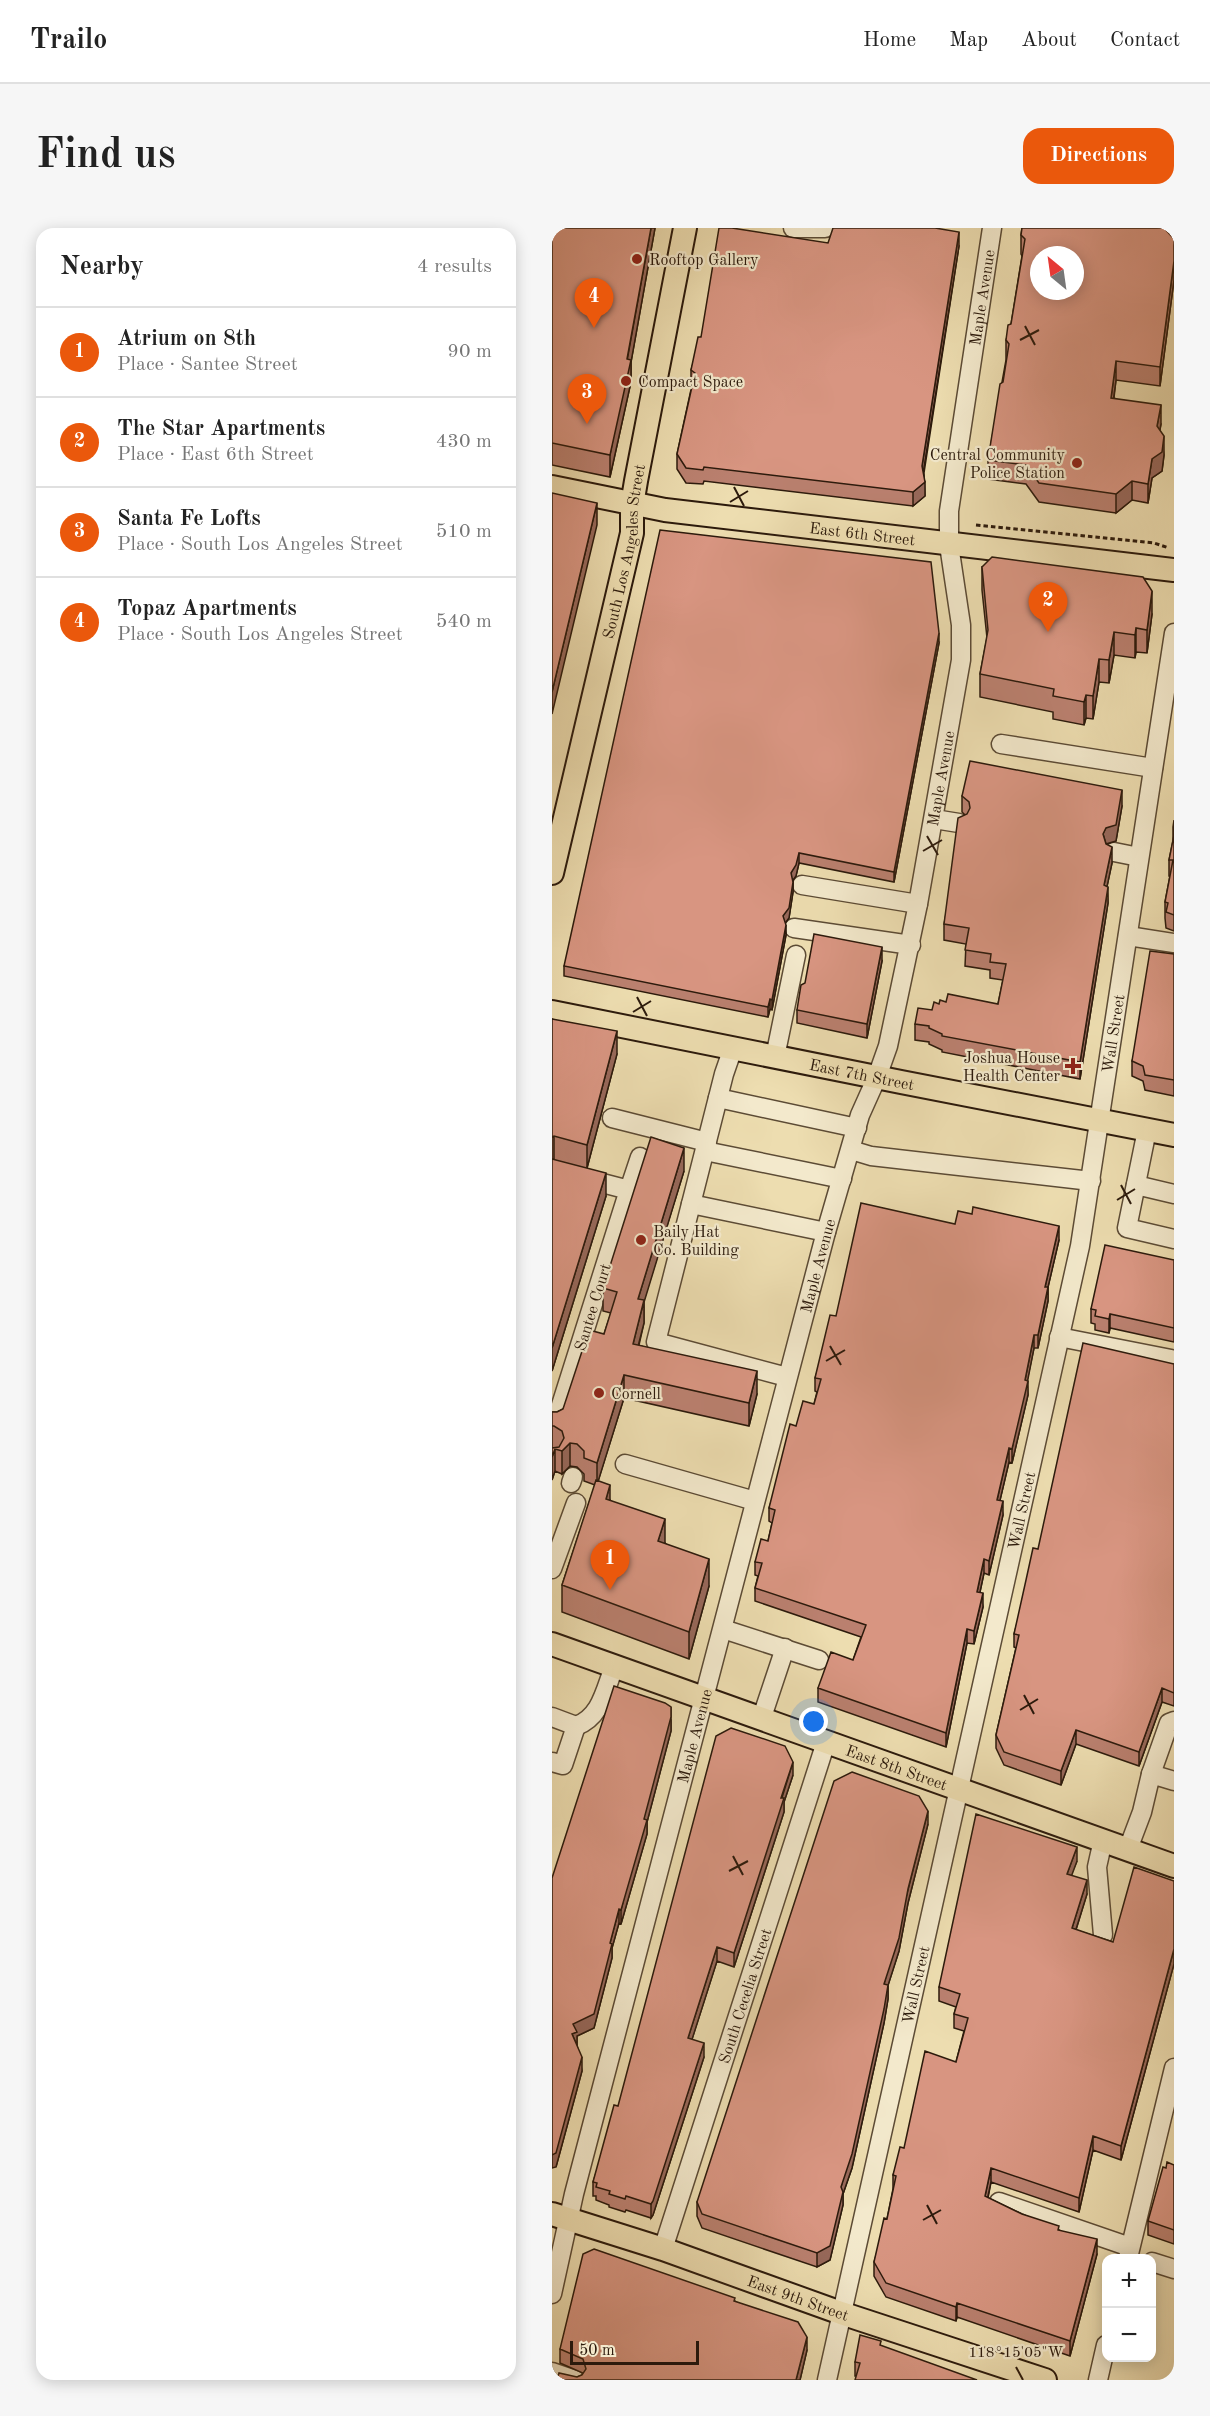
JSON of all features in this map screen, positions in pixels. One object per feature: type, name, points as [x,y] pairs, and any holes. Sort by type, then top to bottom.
[{"type":"main road","name":"South Los Angeles Street","points":[[552,873],[632,533],[632,505],[685,228]]},
{"type":"main road","name":"East 6th Street","points":[[552,487],[632,505],[949,545],[1174,570]]},
{"type":"main road","name":"East 7th Street","points":[[552,1012],[1174,1135]]},
{"type":"main road","name":"East 8th Street","points":[[552,1644],[1174,1866]]},
{"type":"main road","name":"East 9th Street","points":[[560,2216],[663,2249],[841,2313],[1045,2380]]},
{"type":"street","points":[[793,228],[825,228]]},
{"type":"street","name":"Maple Avenue","points":[[552,2294],[560,2216],[723,1629],[826,1232],[857,1128],[888,1046],[910,945],[934,819],[963,643],[949,545],[950,511],[992,228]]},
{"type":"street","name":"Wall Street","points":[[827,2380],[1080,1246],[1092,1181],[1099,1121],[1153,768],[1166,731],[1174,633]]},
{"type":"street","points":[[1001,744],[1153,768]]},
{"type":"street","points":[[934,819],[960,824]]},
{"type":"street","points":[[1114,852],[1139,857]]},
{"type":"street","points":[[802,885],[918,904]]},
{"type":"street","points":[[794,928],[910,945]]},
{"type":"street","points":[[1128,936],[1174,943]]},
{"type":"street","points":[[775,1057],[796,955]]},
{"type":"street","points":[[734,1048],[718,1098],[656,1342],[787,1377]]},
{"type":"street","points":[[718,1098],[857,1128]]},
{"type":"street","points":[[612,1118],[706,1147],[842,1179]]},
{"type":"street","points":[[1148,1130],[1128,1228],[1174,1239]]},
{"type":"street","points":[[851,1150],[871,1156],[1092,1181]]},
{"type":"street","name":"Santee Court","points":[[555,1424],[640,1157]]},
{"type":"street","points":[[552,1170],[628,1190]]},
{"type":"street","points":[[1136,1185],[1174,1194]]},
{"type":"street","points":[[691,1204],[826,1232]]},
{"type":"street","points":[[1059,1337],[1171,1359]]},
{"type":"street","points":[[625,1464],[755,1501]]},
{"type":"street","points":[[552,1569],[576,1503]]},
{"type":"street","points":[[723,1629],[819,1660]]},
{"type":"street","points":[[761,1720],[785,1648]]},
{"type":"street","points":[[552,1717],[576,1726],[587,1722],[596,1712],[614,1667]]},
{"type":"street","points":[[1128,1849],[1142,1812],[1151,1774],[1169,1723],[1174,1721]]},
{"type":"street","points":[[552,1762],[563,1766],[576,1726]]},
{"type":"street","name":"South Cecelia Street","points":[[663,2249],[826,1742]]},
{"type":"street","points":[[1151,1774],[1174,1781]]},
{"type":"street","points":[[1103,1840],[1097,1867],[1103,1935]]},
{"type":"street","points":[[1131,2254],[1174,2068]]},
{"type":"street","points":[[999,2202],[1129,2254]]},
{"type":"street","points":[[1156,2263],[1174,2269]]},
{"type":"street","points":[[1098,2380],[1103,2362]]},
{"type":"street","points":[[552,2372],[575,2380]]},
{"type":"path","points":[[983,525],[1154,543],[1174,550]]},
{"type":"building","points":[[552,228],[651,228],[627,359],[631,360],[610,455],[552,443]]},
{"type":"building","points":[[719,228],[828,243],[833,228],[935,228],[959,232],[922,466],[925,482],[913,492],[704,467],[703,470],[686,468],[677,454],[695,373],[691,370],[698,337],[701,337]]},
{"type":"building","points":[[1022,228],[1164,228],[1174,239],[1174,261],[1160,367],[1116,361],[1111,398],[1161,405],[1157,426],[1164,436],[1162,452],[1152,459],[1148,484],[1132,481],[1116,494],[1039,483],[1026,465],[988,460],[1009,344],[1006,340],[1008,325],[1011,324],[1025,239],[1021,235]]},
{"type":"building","points":[[552,493],[597,503],[552,692]]},
{"type":"building","points":[[660,530],[931,562],[939,633],[894,872],[799,853],[791,873],[793,882],[789,908],[783,916],[786,925],[772,1000],[770,999],[768,1007],[564,966]]},
{"type":"building","points":[[992,557],[1143,577],[1152,591],[1147,630],[1136,628],[1135,635],[1114,632],[1109,660],[1099,659],[1093,696],[1086,695],[1084,702],[1053,696],[1054,689],[980,674],[988,630],[982,567]]},
{"type":"building","points":[[970,761],[1122,790],[1116,825],[1106,828],[1103,834],[1106,844],[1112,847],[1104,885],[1108,887],[1080,1062],[942,1036],[929,1026],[915,1024],[918,1008],[932,1010],[934,1002],[939,1004],[940,1000],[946,1002],[948,994],[998,1004],[1006,964],[990,962],[991,954],[965,950],[969,928],[944,924],[958,818],[967,814],[970,808],[969,802],[962,796]]},
{"type":"building","points":[[1174,835],[1174,915],[1166,912],[1168,903],[1165,902],[1173,860],[1169,860]]},
{"type":"building","points":[[814,934],[882,947],[867,1024],[797,1010],[801,985],[805,983]]},
{"type":"building","points":[[1150,951],[1174,954],[1174,1080],[1145,1075],[1143,1066],[1132,1061]]},
{"type":"building","points":[[552,1019],[617,1031],[587,1145],[552,1137]]},
{"type":"building","points":[[651,1137],[684,1148],[638,1299],[644,1300],[633,1344],[757,1371],[749,1403],[624,1375],[597,1463],[584,1458],[584,1451],[577,1444],[570,1443],[562,1451],[555,1449],[552,1457],[552,1448],[559,1447],[564,1438],[562,1431],[552,1426],[552,1412],[563,1409],[589,1330],[604,1334],[617,1292],[603,1288]]},
{"type":"building","points":[[552,1159],[606,1173],[552,1348]]},
{"type":"building","points":[[861,1203],[955,1224],[958,1211],[972,1214],[973,1207],[1059,1226],[1045,1287],[1048,1287],[1038,1335],[1034,1335],[1025,1380],[1028,1381],[997,1500],[1003,1501],[989,1561],[984,1559],[977,1592],[983,1593],[974,1631],[967,1629],[946,1733],[818,1688],[831,1652],[853,1660],[866,1625],[755,1588],[762,1563],[755,1562],[761,1539],[768,1541],[775,1510],[769,1508],[790,1424],[796,1426],[803,1401],[814,1404],[821,1379],[815,1378],[830,1315],[836,1316]]},
{"type":"building","points":[[1105,1245],[1174,1260],[1174,1328],[1110,1314],[1109,1319],[1095,1316],[1096,1310],[1091,1309]]},
{"type":"building","points":[[1083,1343],[1174,1364],[1174,1693],[1162,1688],[1139,1752],[1076,1730],[1061,1771],[1004,1752],[996,1735],[1019,1635],[1014,1634],[1033,1548],[1038,1549]]},
{"type":"building","points":[[596,1480],[610,1485],[606,1499],[665,1519],[658,1541],[709,1559],[689,1632],[562,1585]]},
{"type":"building","points":[[614,1686],[665,1703],[671,1707],[671,1717],[644,1819],[647,1820],[621,1910],[619,1909],[594,2014],[573,2024],[577,2032],[572,2034],[582,2057],[556,2153],[552,2155],[552,1878]]},
{"type":"building","points":[[731,1728],[785,1746],[793,1762],[781,1798],[784,1798],[734,1953],[717,1947],[688,2038],[704,2043],[653,2201],[651,2204],[626,2196],[625,2199],[609,2194],[610,2191],[596,2187],[597,2183],[593,2182],[614,2105],[618,2106],[716,1736]]},
{"type":"building","points":[[852,1772],[919,1796],[928,1811],[908,1889],[899,1938],[884,1984],[888,1985],[884,2009],[852,2154],[841,2187],[843,2192],[830,2246],[817,2253],[702,2214],[697,2202],[834,1781]]},
{"type":"building","points":[[976,1814],[1077,1847],[1067,1874],[1087,1880],[1072,1928],[1113,1942],[1134,1867],[1174,1881],[1174,1949],[1121,2146],[1093,2136],[1079,2198],[991,2168],[985,2196],[1022,2214],[1059,2226],[1058,2230],[1097,2239],[1070,2341],[957,2303],[956,2307],[886,2283],[874,2262],[884,2218],[887,2219],[896,2176],[893,2175],[900,2147],[904,2148],[925,2051],[956,2062],[968,2018],[954,2014],[960,1994],[939,1987]]},
{"type":"building","points":[[1167,2162],[1174,2165],[1174,2230],[1148,2221],[1163,2167],[1166,2168]]},
{"type":"building","points":[[594,2249],[798,2322],[807,2337],[796,2380],[557,2380],[559,2373],[577,2377],[582,2375],[586,2369],[583,2359],[560,2349],[583,2254]]},
{"type":"building","points":[[860,2335],[881,2341],[880,2345],[977,2380],[855,2380],[860,2363],[855,2362]]},
{"type":"place","name":"Rooftop Gallery","points":[[637,259]]},
{"type":"place","name":"Topaz Apartments","points":[[594,328]]},
{"type":"place","name":"Compact Space","points":[[626,381]]},
{"type":"place","name":"Santa Fe Lofts","points":[[587,424]]},
{"type":"place","name":"Central Community Police Station","points":[[1077,463]]},
{"type":"place","name":"The Star Apartments","points":[[1048,632]]},
{"type":"place","name":"Joshua House Health Center","points":[[1073,1066]]},
{"type":"place","name":"Baily Hat Co. Building","points":[[641,1240]]},
{"type":"place","name":"Cornell","points":[[599,1393]]},
{"type":"place","name":"Atrium on 8th","points":[[610,1590]]}]
